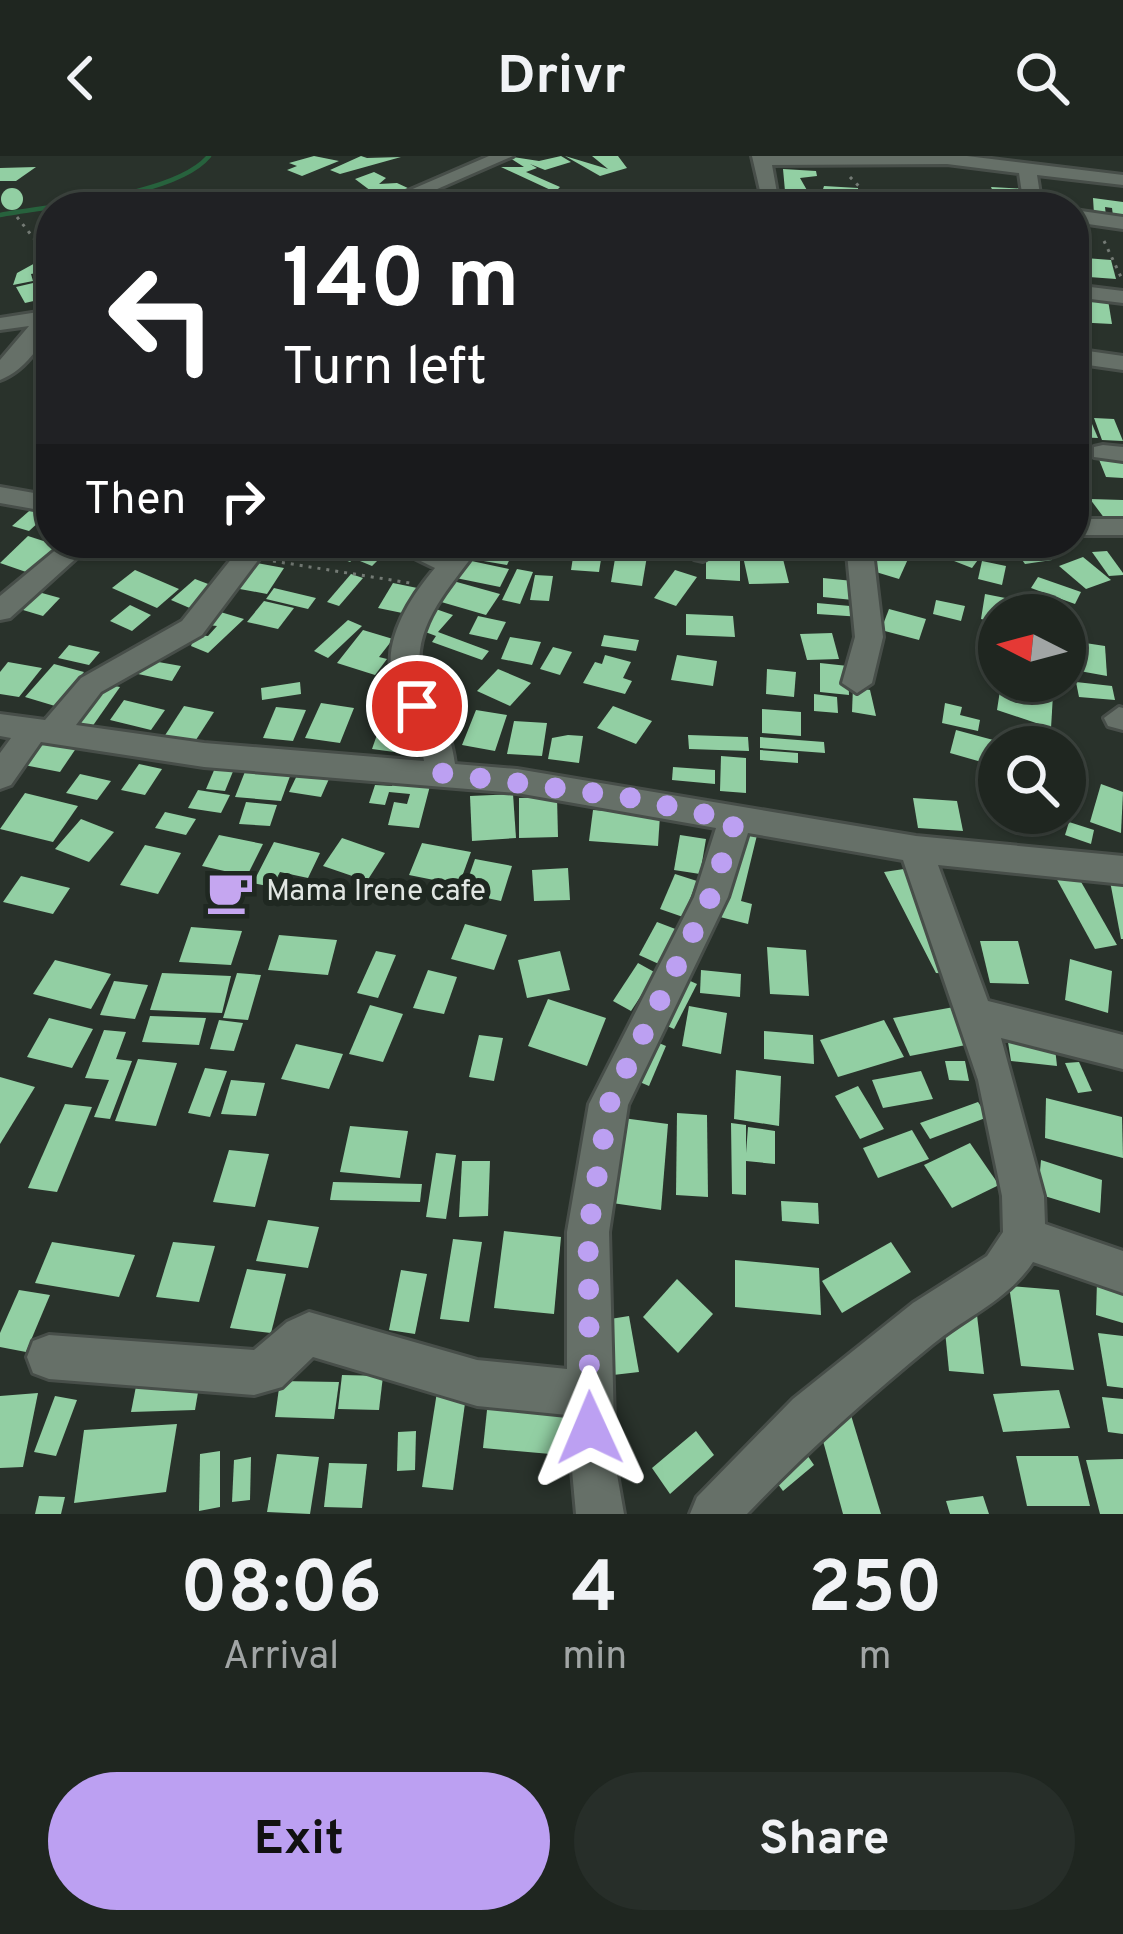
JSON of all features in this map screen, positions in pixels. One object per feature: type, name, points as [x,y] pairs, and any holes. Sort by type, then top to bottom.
[{"type":"street","points":[[416,192],[503,156]]},
{"type":"street","points":[[769,192],[762,158],[946,159],[1123,180]]},
{"type":"street","points":[[1027,169],[1031,192]]},
{"type":"street","points":[[1089,218],[1123,224]]},
{"type":"street","points":[[1089,293],[1122,297]]},
{"type":"street","points":[[0,324],[36,319]]},
{"type":"street","points":[[0,373],[36,335]]},
{"type":"street","points":[[1089,358],[1123,363]]},
{"type":"street","points":[[0,495],[36,501]]},
{"type":"street","points":[[1089,527],[1123,527]]},
{"type":"street","points":[[0,611],[62,558]]},
{"type":"street","points":[[0,777],[91,685],[192,628],[245,558]]},
{"type":"street","points":[[857,683],[869,637],[861,558]]},
{"type":"street","points":[[441,773],[435,728],[417,706],[406,669],[405,641],[451,565]]},
{"type":"street","points":[[0,725],[204,755],[441,773],[632,798],[735,821],[916,849],[1123,870]]},
{"type":"street","points":[[600,1514],[591,1462],[588,1232],[609,1104],[711,896],[735,821]]},
{"type":"street","points":[[714,1514],[809,1415],[929,1319],[1002,1271],[1024,1238],[1023,1196],[997,1080],[916,849]]},
{"type":"street","points":[[973,1014],[1123,1052]]},
{"type":"street","points":[[1024,1238],[1123,1271]]},
{"type":"street","points":[[50,1357],[190,1366],[249,1376],[266,1371],[309,1334],[477,1383],[590,1394]]},
{"type":"path","points":[[835,157],[866,192]]},
{"type":"path","points":[[17,217],[36,241]]},
{"type":"path","points":[[1089,226],[1118,267],[1122,297]]},
{"type":"path","points":[[358,558],[451,565]]},
{"type":"building","points":[[314,156],[339,161],[302,176],[287,170],[297,166],[289,163]]},
{"type":"building","points":[[361,156],[401,157],[340,174],[330,170]]},
{"type":"building","points":[[507,156],[539,161],[561,156],[571,162],[545,170],[530,164],[537,168],[526,172],[560,187],[555,192],[501,167],[524,167]]},
{"type":"building","points":[[565,156],[608,169],[592,156],[618,156],[627,168],[600,176]]},
{"type":"building","points":[[36,167],[16,181],[0,181],[0,168]]},
{"type":"building","points":[[783,169],[816,171],[817,176],[800,178],[808,192],[785,191]]},
{"type":"building","points":[[374,172],[386,178],[379,184],[397,183],[410,189],[372,192],[355,179]]},
{"type":"building","points":[[824,186],[858,188],[858,192],[822,192]]},
{"type":"building","points":[[991,187],[1028,189],[1028,192],[993,192]]},
{"type":"building","points":[[12,188],[23,199],[12,210],[1,199]]},
{"type":"building","points":[[1093,198],[1123,202],[1123,218],[1105,207],[1106,216],[1094,214]]},
{"type":"building","points":[[1089,258],[1111,260],[1116,279],[1089,277]]},
{"type":"building","points":[[36,263],[33,281],[13,285],[17,273]]},
{"type":"building","points":[[36,282],[36,300],[25,303],[16,287]]},
{"type":"building","points":[[1089,299],[1108,300],[1112,324],[1089,323]]},
{"type":"building","points":[[1089,417],[1098,438],[1089,438]]},
{"type":"building","points":[[1094,418],[1114,419],[1123,441],[1102,440]]},
{"type":"building","points":[[1098,457],[1123,458],[1123,478],[1106,477]]},
{"type":"building","points":[[1090,499],[1123,500],[1123,521],[1108,523]]},
{"type":"building","points":[[36,505],[36,525],[29,531],[12,526]]},
{"type":"building","points":[[28,536],[36,539],[36,558],[46,558],[29,573],[0,563]]},
{"type":"building","points":[[1107,551],[1123,575],[1109,576],[1092,552]]},
{"type":"building","points":[[363,558],[380,558],[372,566],[360,561]]},
{"type":"building","points":[[466,558],[510,558],[507,565]]},
{"type":"building","points":[[573,558],[601,558],[599,572],[571,570]]},
{"type":"building","points":[[615,558],[647,558],[642,586],[611,582]]},
{"type":"building","points":[[706,558],[740,558],[740,581],[706,579]]},
{"type":"building","points":[[743,558],[783,558],[789,583],[749,584]]},
{"type":"building","points":[[871,558],[908,559],[899,579],[866,569]]},
{"type":"building","points":[[946,558],[979,558],[972,568]]},
{"type":"building","points":[[1021,558],[1052,560],[1025,564]]},
{"type":"building","points":[[1084,558],[1111,580],[1086,589],[1059,566]]},
{"type":"building","points":[[462,559],[509,569],[500,587],[451,577]]},
{"type":"building","points":[[246,561],[284,568],[267,594],[229,587]]},
{"type":"building","points":[[982,561],[1006,566],[1002,585],[978,579]]},
{"type":"building","points":[[517,569],[533,572],[520,604],[502,600]]},
{"type":"building","points":[[135,570],[179,589],[157,608],[112,588]]},
{"type":"building","points":[[675,570],[697,577],[676,606],[654,598]]},
{"type":"building","points":[[351,574],[363,578],[339,606],[327,602]]},
{"type":"building","points":[[535,575],[553,576],[549,601],[530,600]]},
{"type":"building","points":[[1038,577],[1081,592],[1048,594],[1031,588]]},
{"type":"building","points":[[823,578],[863,582],[863,601],[823,597]]},
{"type":"building","points":[[195,579],[216,587],[192,609],[171,600]]},
{"type":"building","points":[[446,579],[500,594],[486,615],[431,599]]},
{"type":"building","points":[[393,583],[427,590],[412,615],[378,608]]},
{"type":"building","points":[[274,588],[316,598],[308,609],[266,599]]},
{"type":"building","points":[[31,590],[60,598],[43,616],[13,607]]},
{"type":"building","points":[[936,600],[965,606],[961,621],[933,614]]},
{"type":"building","points":[[264,601],[294,608],[278,629],[247,622]]},
{"type":"building","points":[[817,603],[861,607],[862,617],[817,614]]},
{"type":"building","points":[[130,605],[151,615],[132,631],[110,621]]},
{"type":"building","points":[[430,607],[453,615],[438,632],[489,651],[482,660],[432,642],[436,636],[412,627]]},
{"type":"building","points":[[889,609],[926,619],[919,640],[881,630]]},
{"type":"building","points":[[217,611],[244,619],[208,653],[191,646],[195,635],[208,636],[217,626],[208,625]]},
{"type":"building","points":[[686,614],[733,616],[735,637],[686,635]]},
{"type":"building","points":[[478,616],[506,622],[497,640],[469,634]]},
{"type":"building","points":[[348,620],[362,626],[328,658],[314,651]]},
{"type":"building","points":[[363,630],[393,639],[379,657],[387,659],[375,675],[337,663]]},
{"type":"building","points":[[832,633],[839,659],[807,660],[800,634]]},
{"type":"building","points":[[604,635],[639,640],[636,651],[601,646]]},
{"type":"building","points":[[510,637],[541,642],[532,665],[501,659]]},
{"type":"building","points":[[1086,643],[1105,646],[1107,676],[1086,672]]},
{"type":"building","points":[[69,645],[100,652],[89,665],[58,658]]},
{"type":"building","points":[[553,647],[572,652],[560,675],[540,669]]},
{"type":"building","points":[[605,655],[631,662],[623,678],[632,681],[625,694],[583,683]]},
{"type":"building","points":[[677,655],[717,661],[713,686],[671,680]]},
{"type":"building","points":[[147,660],[181,666],[172,681],[138,674]]},
{"type":"building","points":[[8,662],[42,668],[19,697],[0,694],[0,672]]},
{"type":"building","points":[[820,663],[848,666],[849,695],[820,692]]},
{"type":"building","points":[[54,664],[84,672],[55,706],[25,697]]},
{"type":"building","points":[[498,669],[531,683],[510,706],[477,691]]},
{"type":"building","points":[[767,669],[796,672],[794,697],[766,694]]},
{"type":"building","points":[[300,682],[301,694],[262,700],[261,688]]},
{"type":"building","points":[[98,683],[120,687],[87,734],[64,729]]},
{"type":"building","points":[[1086,683],[1112,686],[1115,700],[1086,698]]},
{"type":"building","points":[[853,687],[870,690],[876,716],[852,712]]},
{"type":"building","points":[[814,694],[837,697],[838,713],[814,711]]},
{"type":"building","points":[[124,700],[165,710],[151,730],[110,720]]},
{"type":"building","points":[[998,702],[1053,702],[1051,726],[1045,726],[997,710]]},
{"type":"building","points":[[321,703],[354,708],[340,743],[305,738]]},
{"type":"building","points":[[945,703],[962,707],[960,715],[980,720],[978,731],[942,723]]},
{"type":"building","points":[[184,706],[214,712],[192,746],[162,740]]},
{"type":"building","points":[[613,706],[652,721],[636,744],[597,728]]},
{"type":"building","points":[[276,707],[306,710],[293,741],[263,738]]},
{"type":"building","points":[[762,709],[801,712],[801,736],[762,733]]},
{"type":"building","points":[[476,710],[507,715],[495,751],[462,745]]},
{"type":"building","points":[[514,721],[547,723],[542,756],[507,754]]},
{"type":"building","points":[[379,729],[430,735],[424,756],[372,749]]},
{"type":"building","points":[[956,730],[978,736],[978,761],[950,753]]},
{"type":"building","points":[[688,735],[748,737],[749,751],[689,749]]},
{"type":"building","points":[[583,736],[579,763],[548,759],[552,738]]},
{"type":"building","points":[[760,737],[824,742],[825,753],[760,748]]},
{"type":"building","points":[[44,738],[79,744],[60,772],[24,765]]},
{"type":"building","points":[[760,750],[798,753],[798,763],[760,760]]},
{"type":"building","points":[[721,756],[746,758],[746,793],[720,791]]},
{"type":"building","points":[[139,764],[162,769],[145,795],[121,790]]},
{"type":"building","points":[[248,764],[293,768],[281,801],[235,797]]},
{"type":"building","points":[[301,767],[332,772],[321,797],[289,792]]},
{"type":"building","points":[[673,767],[715,770],[715,784],[672,780]]},
{"type":"building","points":[[215,768],[234,769],[225,791],[206,789]]},
{"type":"building","points":[[80,774],[111,781],[97,800],[66,793]]},
{"type":"building","points":[[395,778],[431,782],[419,828],[388,825],[394,802],[407,804],[410,794],[389,792],[385,805],[369,803],[375,785],[392,786]]},
{"type":"building","points":[[1101,784],[1123,792],[1121,833],[1090,822]]},
{"type":"building","points":[[198,790],[230,795],[221,813],[188,808]]},
{"type":"building","points":[[25,793],[78,806],[53,842],[0,829]]},
{"type":"building","points":[[513,794],[516,838],[472,841],[470,796]]},
{"type":"building","points":[[557,797],[558,837],[519,838],[519,798]]},
{"type":"building","points":[[913,798],[957,801],[963,831],[918,828]]},
{"type":"building","points":[[246,802],[277,805],[270,826],[239,824]]},
{"type":"building","points":[[593,810],[660,815],[658,846],[589,841]]},
{"type":"building","points":[[165,812],[196,819],[186,835],[155,828]]},
{"type":"building","points":[[81,819],[114,832],[89,862],[55,849]]},
{"type":"building","points":[[739,827],[758,831],[741,901],[752,904],[748,924],[716,916]]},
{"type":"building","points":[[1086,827],[1094,830],[1091,844],[1065,835],[1086,834]]},
{"type":"building","points":[[219,835],[263,844],[247,876],[202,866]]},
{"type":"building","points":[[680,835],[706,839],[700,874],[674,870]]},
{"type":"building","points":[[342,838],[385,853],[367,881],[323,866]]},
{"type":"building","points":[[274,842],[320,853],[308,878],[280,872],[272,887],[253,883]]},
{"type":"building","points":[[422,843],[471,852],[459,885],[409,875]]},
{"type":"building","points":[[145,845],[181,853],[158,894],[120,885]]},
{"type":"building","points":[[475,859],[512,866],[501,901],[463,893]]},
{"type":"building","points":[[568,868],[570,900],[534,901],[532,870]]},
{"type":"building","points":[[904,869],[954,974],[936,973],[884,872]]},
{"type":"building","points":[[1076,873],[1117,945],[1095,949],[1055,876]]},
{"type":"building","points":[[675,874],[697,881],[683,917],[660,909]]},
{"type":"building","points":[[21,876],[70,888],[53,914],[3,902]]},
{"type":"building","points":[[1109,876],[1123,878],[1123,939],[1121,939]]},
{"type":"building","points":[[657,922],[678,930],[661,965],[639,955]]},
{"type":"building","points":[[465,924],[507,935],[494,970],[451,959]]},
{"type":"building","points":[[191,927],[242,931],[231,965],[179,962]]},
{"type":"building","points":[[279,935],[337,940],[328,975],[268,970]]},
{"type":"building","points":[[980,941],[1018,941],[1029,984],[990,983]]},
{"type":"building","points":[[767,947],[806,950],[809,996],[770,994]]},
{"type":"building","points":[[376,951],[396,955],[378,998],[357,993]]},
{"type":"building","points":[[560,951],[570,990],[527,998],[518,960]]},
{"type":"building","points":[[1070,959],[1112,971],[1108,1013],[1065,1000]]},
{"type":"building","points":[[55,960],[111,974],[91,1009],[33,994]]},
{"type":"building","points":[[638,963],[656,973],[631,1011],[613,1001]]},
{"type":"building","points":[[428,970],[457,977],[444,1014],[413,1008]]},
{"type":"building","points":[[701,970],[741,974],[740,997],[700,993]]},
{"type":"building","points":[[162,973],[231,976],[222,1013],[150,1010]]},
{"type":"building","points":[[237,973],[261,975],[248,1020],[223,1018]]},
{"type":"building","points":[[679,976],[697,984],[674,1029],[656,1021]]},
{"type":"building","points":[[114,981],[148,985],[135,1019],[100,1015]]},
{"type":"building","points":[[548,999],[606,1018],[587,1066],[528,1046]]},
{"type":"building","points":[[370,1005],[403,1014],[383,1062],[349,1054]]},
{"type":"building","points":[[689,1006],[727,1013],[721,1054],[682,1046]]},
{"type":"building","points":[[954,1007],[971,1044],[910,1056],[893,1018]]},
{"type":"building","points":[[150,1016],[206,1018],[199,1045],[142,1042]]},
{"type":"building","points":[[49,1018],[93,1029],[72,1068],[27,1057]]},
{"type":"building","points":[[219,1020],[243,1023],[234,1051],[210,1049]]},
{"type":"building","points":[[884,1020],[904,1057],[838,1077],[820,1040]]},
{"type":"building","points":[[104,1030],[126,1032],[116,1059],[132,1061],[110,1119],[94,1117],[109,1080],[85,1078]]},
{"type":"building","points":[[764,1031],[813,1035],[814,1064],[764,1059]]},
{"type":"building","points":[[479,1035],[503,1038],[494,1081],[469,1077]]},
{"type":"building","points":[[647,1038],[666,1046],[649,1086],[628,1077]]},
{"type":"building","points":[[1008,1042],[1055,1048],[1057,1066],[1011,1061]]},
{"type":"building","points":[[296,1044],[343,1054],[329,1089],[281,1079]]},
{"type":"building","points":[[138,1059],[177,1063],[156,1126],[115,1121]]},
{"type":"building","points":[[945,1061],[965,1061],[969,1081],[949,1080]]},
{"type":"building","points":[[1079,1062],[1092,1091],[1078,1093],[1065,1063]]},
{"type":"building","points":[[205,1068],[227,1071],[210,1117],[188,1113]]},
{"type":"building","points":[[736,1070],[781,1076],[779,1126],[734,1119]]},
{"type":"building","points":[[921,1071],[933,1099],[883,1108],[872,1080]]},
{"type":"building","points":[[0,1077],[35,1087],[0,1144]]},
{"type":"building","points":[[231,1080],[265,1083],[256,1116],[221,1114]]},
{"type":"building","points":[[858,1086],[884,1129],[860,1139],[835,1096]]},
{"type":"building","points":[[1046,1098],[1122,1117],[1123,1158],[1045,1138]]},
{"type":"building","points":[[978,1102],[988,1117],[930,1139],[920,1123]]},
{"type":"building","points":[[65,1104],[92,1107],[57,1192],[28,1188]]},
{"type":"building","points":[[677,1113],[707,1115],[708,1197],[676,1195]]},
{"type":"building","points":[[615,1117],[668,1124],[661,1210],[605,1202]]},
{"type":"building","points":[[731,1123],[746,1125],[746,1153],[748,1127],[775,1131],[775,1164],[746,1161],[746,1195],[732,1194]]},
{"type":"building","points":[[350,1126],[408,1131],[400,1178],[340,1172]]},
{"type":"building","points":[[912,1130],[929,1159],[878,1178],[863,1148]]},
{"type":"building","points":[[970,1143],[999,1185],[952,1208],[924,1165]]},
{"type":"building","points":[[229,1150],[269,1154],[255,1207],[213,1202]]},
{"type":"building","points":[[436,1153],[456,1155],[446,1219],[426,1217]]},
{"type":"building","points":[[1041,1160],[1102,1180],[1100,1213],[1038,1194]]},
{"type":"building","points":[[462,1161],[490,1161],[488,1216],[459,1217]]},
{"type":"building","points":[[333,1182],[422,1184],[420,1202],[330,1200]]},
{"type":"building","points":[[781,1201],[818,1203],[819,1224],[782,1221]]},
{"type":"building","points":[[268,1220],[319,1227],[308,1268],[256,1261]]},
{"type":"building","points":[[504,1231],[561,1237],[554,1314],[494,1308]]},
{"type":"building","points":[[453,1239],[482,1242],[469,1322],[440,1319]]},
{"type":"building","points":[[52,1242],[135,1255],[119,1297],[35,1283]]},
{"type":"building","points":[[173,1242],[215,1246],[199,1302],[156,1297]]},
{"type":"building","points":[[891,1242],[911,1272],[842,1313],[822,1281]]},
{"type":"building","points":[[735,1260],[819,1268],[821,1315],[735,1307]]},
{"type":"building","points":[[247,1269],[286,1274],[271,1333],[230,1328]]},
{"type":"building","points":[[401,1270],[427,1274],[415,1334],[389,1330]]},
{"type":"building","points":[[677,1279],[713,1314],[678,1353],[643,1317]]},
{"type":"building","points":[[1097,1281],[1123,1288],[1123,1323],[1096,1315]]},
{"type":"building","points":[[1009,1286],[1059,1290],[1074,1370],[1021,1366]]},
{"type":"building","points":[[19,1290],[50,1295],[26,1352],[0,1347],[0,1333]]},
{"type":"building","points":[[943,1311],[977,1315],[984,1374],[949,1371]]},
{"type":"building","points":[[629,1316],[639,1372],[613,1375],[604,1320]]},
{"type":"building","points":[[1098,1333],[1123,1336],[1123,1388],[1107,1386]]},
{"type":"building","points":[[201,1375],[195,1410],[131,1412],[138,1376]]},
{"type":"building","points":[[342,1375],[383,1376],[379,1410],[338,1409]]},
{"type":"building","points":[[280,1381],[339,1382],[334,1419],[275,1417]]},
{"type":"building","points":[[1059,1390],[1070,1428],[1003,1432],[993,1394]]},
{"type":"building","points":[[489,1391],[577,1400],[573,1456],[483,1448]]},
{"type":"building","points":[[437,1392],[466,1396],[453,1490],[422,1487]]},
{"type":"building","points":[[38,1393],[23,1467],[0,1468],[0,1396]]},
{"type":"building","points":[[55,1396],[77,1400],[56,1456],[34,1452]]},
{"type":"building","points":[[1102,1397],[1123,1399],[1123,1434],[1108,1432]]},
{"type":"building","points":[[850,1412],[881,1514],[843,1514],[817,1419]]},
{"type":"building","points":[[177,1424],[166,1492],[74,1503],[84,1430]]},
{"type":"building","points":[[416,1431],[415,1470],[397,1471],[398,1432]]},
{"type":"building","points":[[696,1431],[714,1455],[670,1494],[652,1468]]},
{"type":"building","points":[[796,1439],[814,1465],[783,1491],[764,1465]]},
{"type":"building","points":[[220,1451],[220,1507],[199,1511],[200,1454]]},
{"type":"building","points":[[277,1454],[319,1457],[310,1514],[267,1512]]},
{"type":"building","points":[[1016,1456],[1078,1456],[1090,1506],[1027,1506]]},
{"type":"building","points":[[251,1457],[250,1500],[232,1502],[234,1460]]},
{"type":"building","points":[[1123,1459],[1123,1514],[1100,1514],[1086,1460]]},
{"type":"building","points":[[329,1463],[367,1464],[362,1508],[324,1507]]},
{"type":"building","points":[[39,1496],[65,1497],[61,1514],[35,1514]]},
{"type":"building","points":[[983,1496],[989,1514],[950,1514],[946,1501]]},
{"type":"waterway","points":[[132,192],[170,181],[209,156]]},
{"type":"waterway","points":[[0,215],[36,209]]},
{"type":"place","name":"Mama Irene cafe","points":[[230,892]]},
{"type":"route","points":[[417,706],[435,728],[441,773],[632,798],[735,821],[711,896],[667,995],[609,1104],[588,1232],[590,1428]]}]
